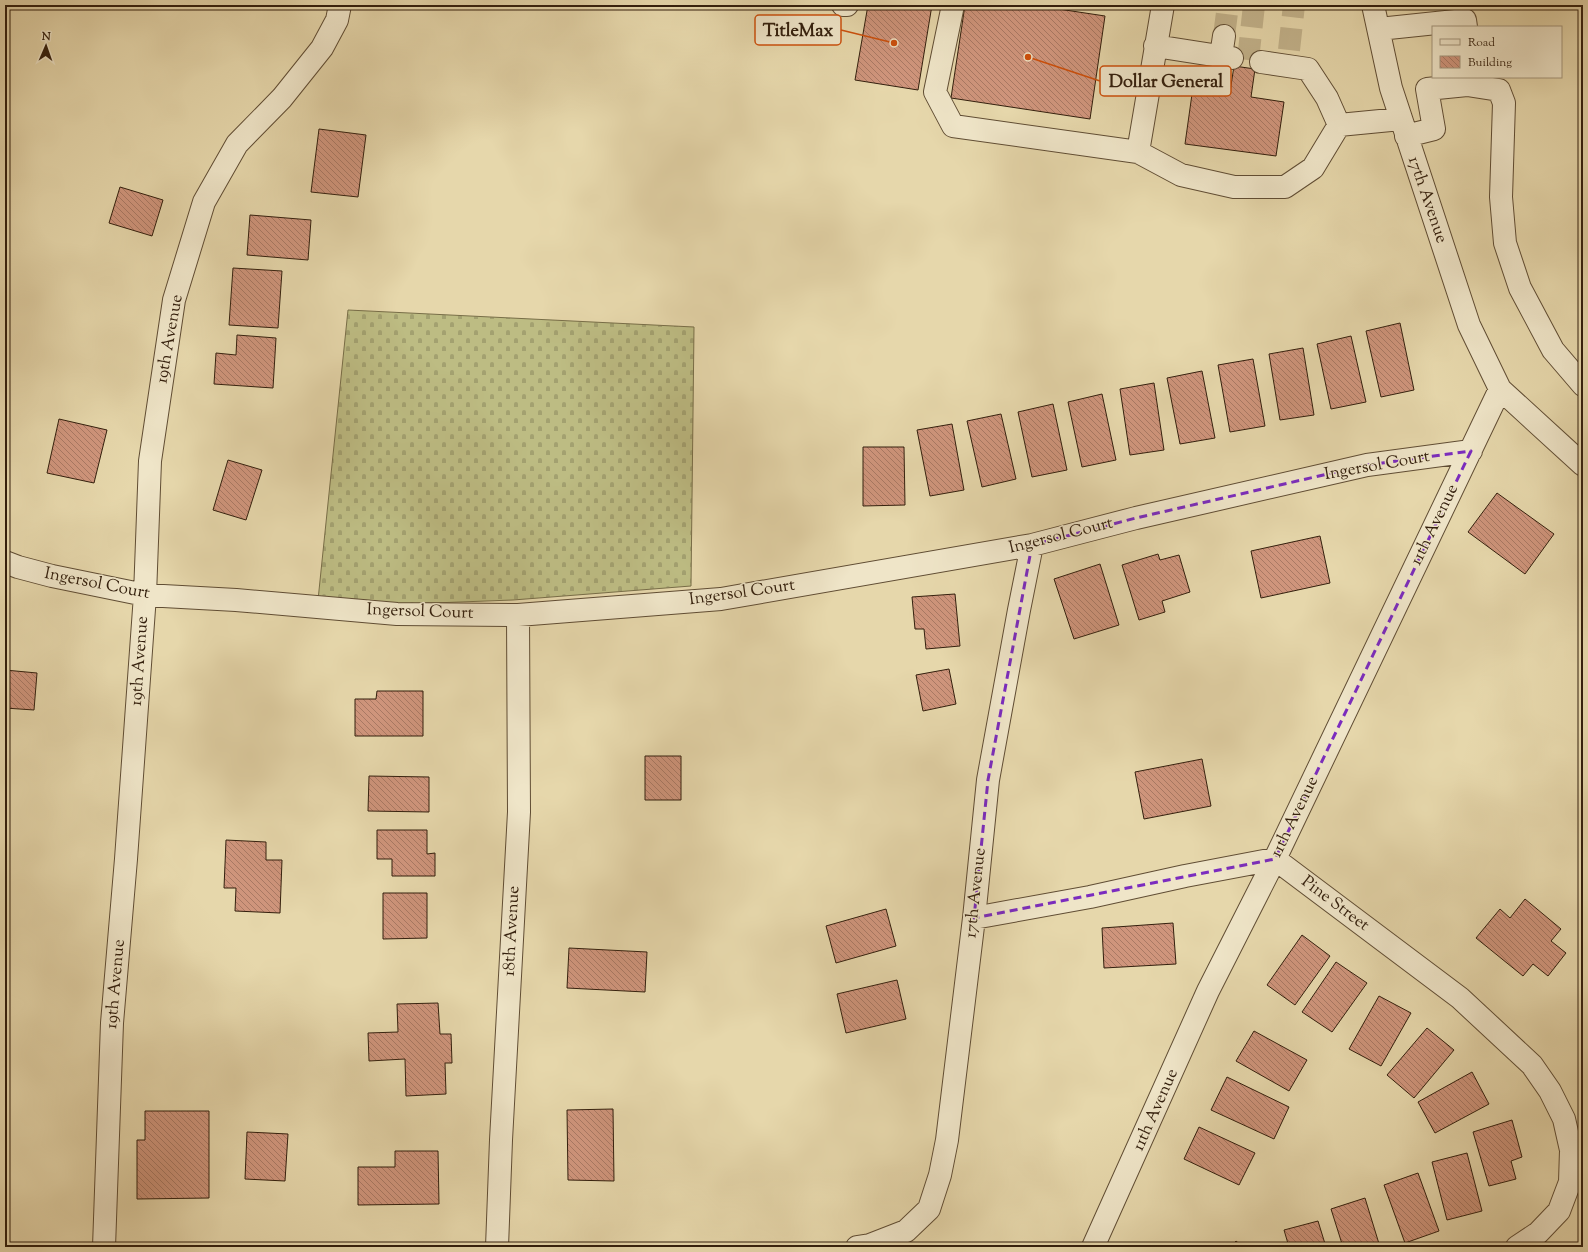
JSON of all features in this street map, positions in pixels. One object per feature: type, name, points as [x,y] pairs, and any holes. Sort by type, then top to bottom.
[{"type":"street","name":"19th Avenue","points":[[104,1247],[112,1023],[145,595],[150,461],[173,308],[204,202],[237,144],[282,98],[322,48],[336,20],[340,5]]},
{"type":"street","points":[[953,5],[935,92],[953,126],[1138,152],[1181,175],[1234,187],[1285,187],[1312,168],[1338,125]]},
{"type":"street","points":[[1138,152],[1163,5]]},
{"type":"street","name":"17th Avenue","points":[[1373,5],[1391,88],[1403,127],[1469,325],[1500,389]]},
{"type":"street","points":[[1379,28],[1465,20],[1466,26]]},
{"type":"street","points":[[1155,46],[1226,50]]},
{"type":"street","points":[[1261,62],[1288,58],[1308,69],[1327,98],[1338,125]]},
{"type":"street","points":[[1338,125],[1434,129],[1427,89],[1467,81],[1499,90],[1504,103],[1501,197],[1505,243],[1520,288],[1553,350],[1583,385]]},
{"type":"street","points":[[1500,389],[1583,465]]},
{"type":"street","name":"11th Avenue","points":[[1093,1247],[1208,991],[1274,859],[1500,389]]},
{"type":"street","name":"Ingersol Court","points":[[5,562],[52,576],[145,595],[236,600],[397,614],[518,615],[721,599],[1032,545],[1136,518],[1367,465],[1471,451]]},
{"type":"street","name":"17th Avenue","points":[[910,1239],[929,1209],[940,1175],[947,1140],[974,918],[988,780],[1032,545]]},
{"type":"street","name":"18th Avenue","points":[[497,1247],[501,1140],[519,812],[518,615]]},
{"type":"street","points":[[974,918],[1090,897],[1185,876],[1274,859]]},
{"type":"street","name":"Pine Street","points":[[1274,859],[1460,998],[1532,1065],[1550,1091],[1564,1119],[1571,1150],[1570,1182],[1559,1211],[1538,1233],[1517,1247]]},
{"type":"street","points":[[857,1247],[910,1239]]},
{"type":"highlighted area","points":[[1471,451],[1275,859],[974,918],[988,780],[1032,545],[1136,518],[1367,465]]},
{"type":"green space","points":[[348,310],[694,327],[691,586],[513,600],[407,604],[318,600]]},
{"type":"building","points":[[868,5],[932,5],[918,90],[855,80]]},
{"type":"building","points":[[965,5],[1032,5],[1105,16],[1090,119],[951,98]]},
{"type":"building","points":[[1234,66],[1255,69],[1251,97],[1284,102],[1276,156],[1185,144],[1193,87],[1230,92]]},
{"type":"building","points":[[319,129],[366,135],[358,197],[311,192]]},
{"type":"building","points":[[120,187],[163,200],[152,236],[109,223]]},
{"type":"building","points":[[250,215],[311,220],[308,260],[247,255]]},
{"type":"building","points":[[233,268],[282,271],[278,328],[229,325]]},
{"type":"building","points":[[1400,323],[1414,390],[1381,397],[1366,331]]},
{"type":"building","points":[[237,335],[276,338],[273,388],[214,384],[216,353],[236,355]]},
{"type":"building","points":[[1351,336],[1366,402],[1331,409],[1317,344]]},
{"type":"building","points":[[1303,348],[1314,415],[1280,420],[1269,354]]},
{"type":"building","points":[[1253,359],[1265,426],[1230,432],[1218,365]]},
{"type":"building","points":[[1202,371],[1215,438],[1180,444],[1167,378]]},
{"type":"building","points":[[1154,383],[1164,450],[1130,455],[1120,389]]},
{"type":"building","points":[[1102,394],[1116,460],[1082,467],[1068,402]]},
{"type":"building","points":[[1053,404],[1067,470],[1032,477],[1018,412]]},
{"type":"building","points":[[1001,414],[1016,479],[982,487],[967,421]]},
{"type":"building","points":[[59,419],[107,430],[94,483],[47,473]]},
{"type":"building","points":[[952,424],[964,490],[930,496],[917,430]]},
{"type":"building","points":[[863,447],[904,447],[905,505],[863,506]]},
{"type":"building","points":[[228,460],[262,470],[246,520],[213,510]]},
{"type":"building","points":[[1497,493],[1554,534],[1525,574],[1468,532]]},
{"type":"building","points":[[1320,536],[1330,583],[1261,598],[1251,551]]},
{"type":"building","points":[[1158,554],[1160,560],[1179,555],[1190,592],[1162,601],[1165,612],[1139,620],[1122,565]]},
{"type":"building","points":[[1100,564],[1119,625],[1074,639],[1054,579]]},
{"type":"building","points":[[955,594],[960,646],[926,649],[924,629],[915,629],[912,597]]},
{"type":"building","points":[[949,669],[956,704],[923,711],[916,675]]},
{"type":"building","points":[[5,670],[37,673],[34,710],[5,708]]},
{"type":"building","points":[[377,691],[423,691],[423,736],[355,736],[355,699],[376,699]]},
{"type":"building","points":[[645,756],[681,756],[681,800],[645,800]]},
{"type":"building","points":[[1202,759],[1211,806],[1144,819],[1135,772]]},
{"type":"building","points":[[369,776],[429,777],[429,812],[368,811]]},
{"type":"building","points":[[377,830],[427,830],[427,854],[435,853],[435,876],[392,876],[392,859],[377,859]]},
{"type":"building","points":[[226,840],[266,842],[266,860],[282,860],[280,913],[235,911],[236,888],[224,888]]},
{"type":"building","points":[[383,893],[427,893],[427,938],[383,939]]},
{"type":"building","points":[[1525,899],[1561,929],[1551,941],[1566,953],[1548,976],[1533,964],[1523,976],[1476,938],[1500,909],[1510,918]]},
{"type":"building","points":[[886,909],[896,946],[836,963],[826,926]]},
{"type":"building","points":[[1173,923],[1176,964],[1104,968],[1102,928]]},
{"type":"building","points":[[1302,935],[1330,956],[1295,1005],[1267,985]]},
{"type":"building","points":[[569,948],[647,952],[645,992],[567,988]]},
{"type":"building","points":[[1336,962],[1367,983],[1332,1032],[1302,1012]]},
{"type":"building","points":[[897,980],[906,1019],[846,1033],[837,994]]},
{"type":"building","points":[[1379,996],[1411,1013],[1381,1066],[1349,1049]]},
{"type":"building","points":[[438,1003],[440,1034],[451,1034],[452,1063],[445,1063],[446,1094],[406,1096],[405,1059],[369,1061],[368,1033],[398,1032],[397,1004]]},
{"type":"building","points":[[1427,1028],[1454,1050],[1414,1098],[1387,1075]]},
{"type":"building","points":[[1254,1031],[1307,1060],[1289,1091],[1236,1061]]},
{"type":"building","points":[[1472,1072],[1489,1104],[1435,1133],[1418,1102]]},
{"type":"building","points":[[1227,1077],[1289,1107],[1274,1139],[1211,1110]]},
{"type":"building","points":[[613,1109],[614,1181],[568,1180],[567,1110]]},
{"type":"building","points":[[145,1111],[209,1111],[209,1198],[137,1199],[137,1140],[145,1140]]},
{"type":"building","points":[[1512,1120],[1522,1157],[1511,1161],[1516,1179],[1489,1186],[1473,1132]]},
{"type":"building","points":[[1199,1127],[1255,1153],[1239,1185],[1184,1159]]},
{"type":"building","points":[[247,1132],[288,1134],[285,1181],[245,1179]]},
{"type":"building","points":[[395,1151],[438,1151],[439,1204],[358,1205],[358,1167],[395,1167]]},
{"type":"building","points":[[1467,1153],[1482,1211],[1447,1220],[1432,1162]]},
{"type":"building","points":[[1418,1173],[1439,1231],[1405,1243],[1384,1185]]},
{"type":"building","points":[[1365,1198],[1380,1247],[1343,1247],[1331,1209]]},
{"type":"building","points":[[1318,1221],[1326,1247],[1289,1247],[1284,1230]]},
{"type":"building","points":[[1236,1241],[1243,1247],[1230,1247]]},
{"type":"tunnel","points":[[1224,36],[1228,5]]},
{"type":"tunnel","points":[[1248,60],[1254,5]]},
{"type":"tunnel","points":[[1289,50],[1294,5]]},
{"type":"place","name":"TitleMax","points":[[894,43]]},
{"type":"place","name":"Dollar General","points":[[1028,57]]}]
